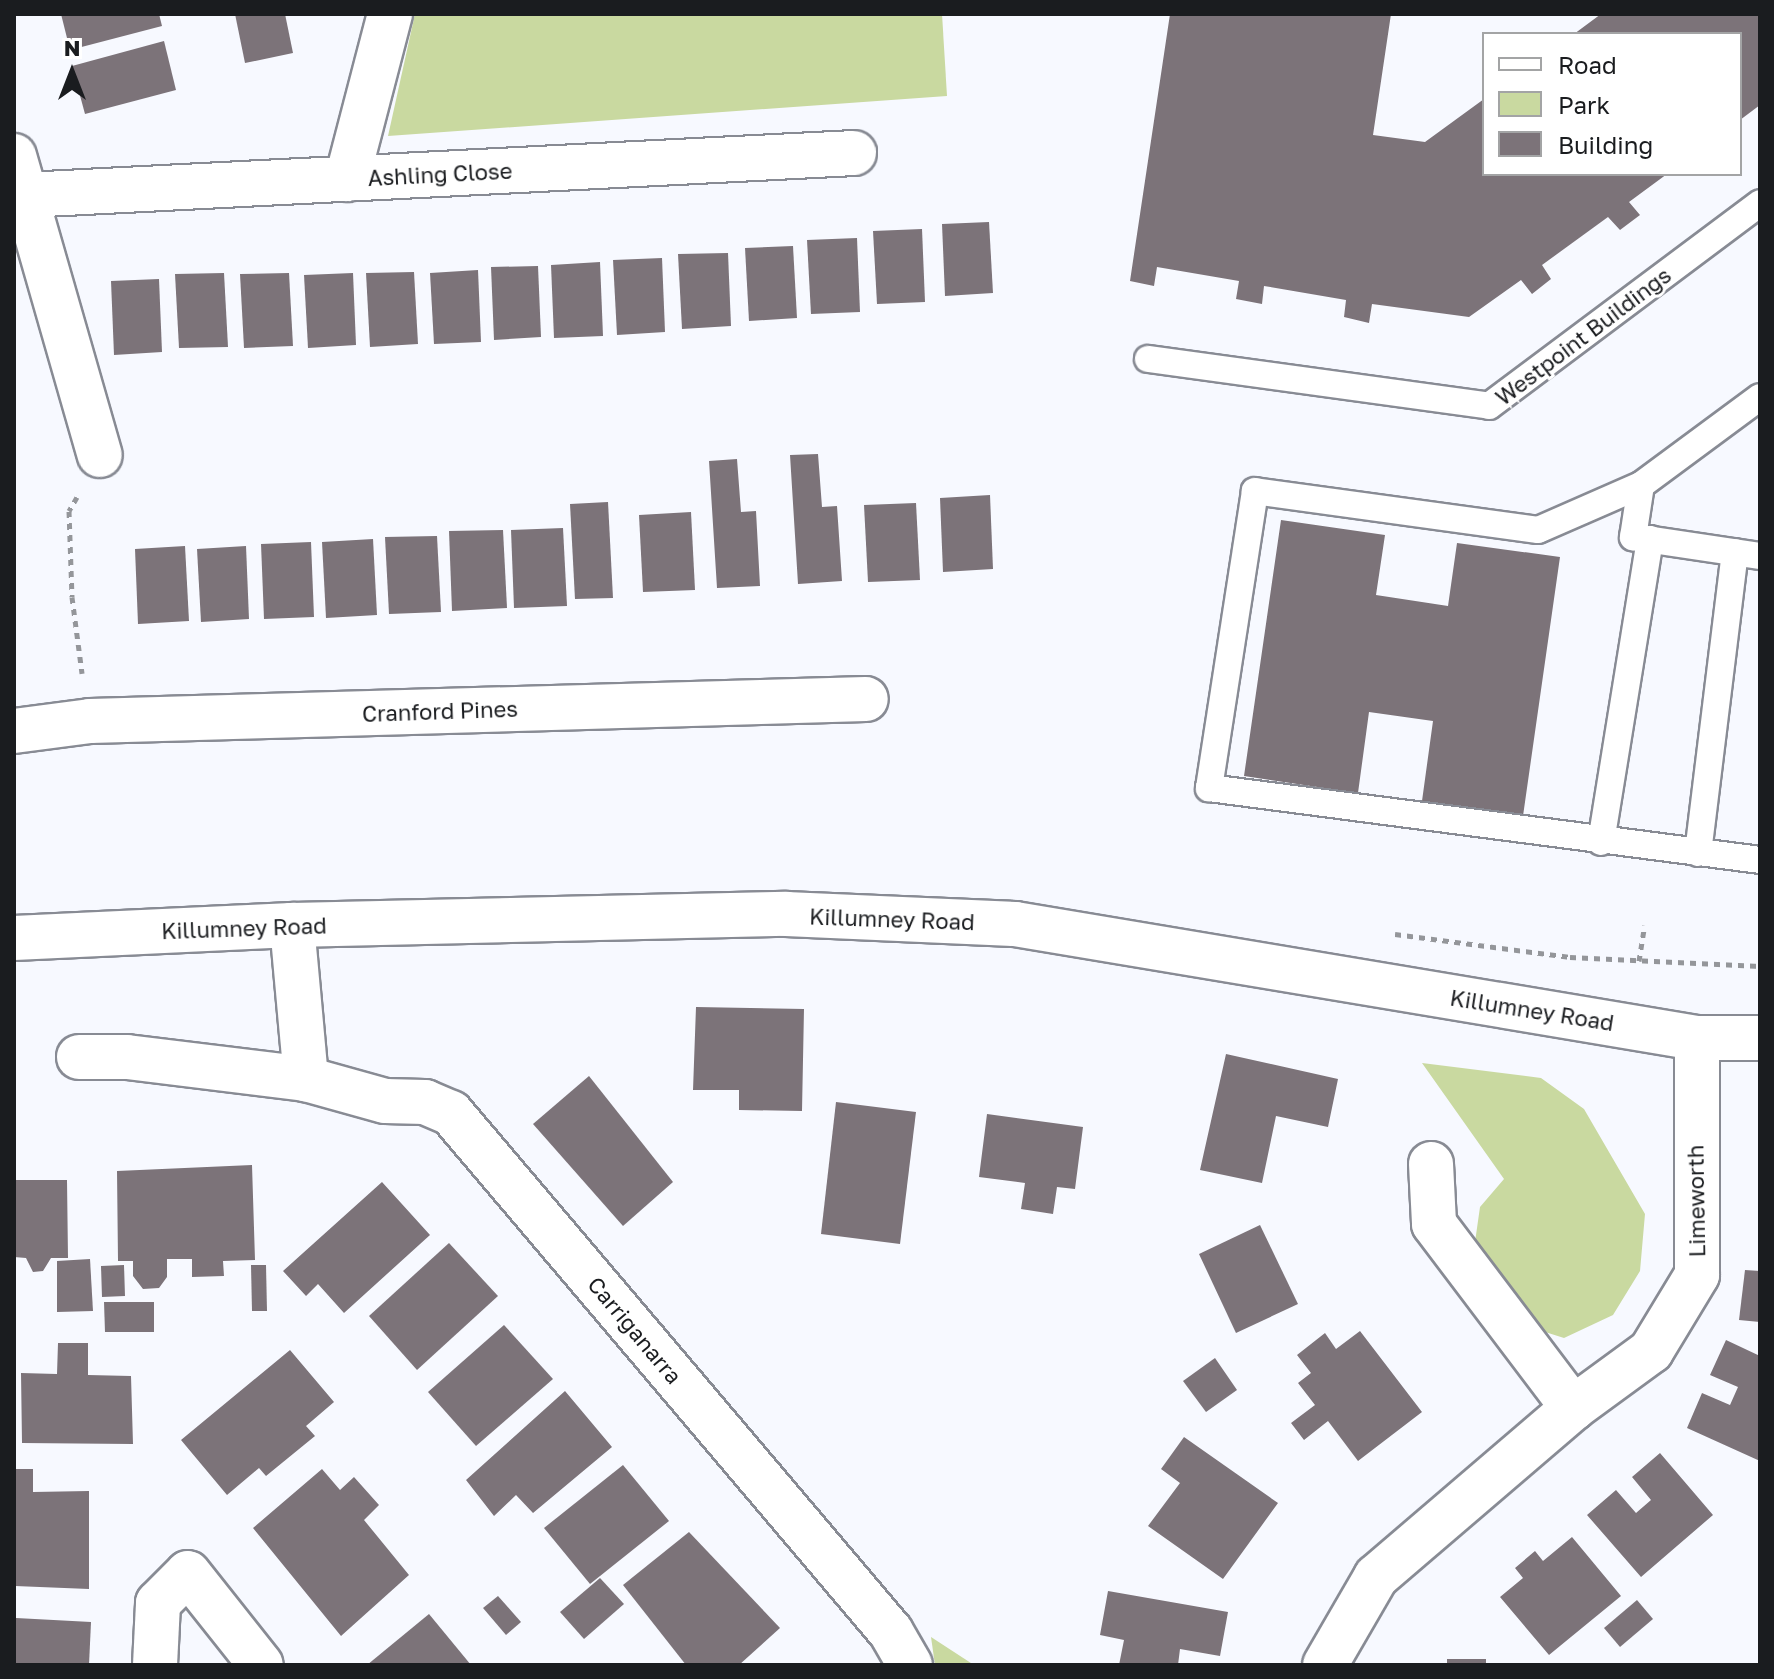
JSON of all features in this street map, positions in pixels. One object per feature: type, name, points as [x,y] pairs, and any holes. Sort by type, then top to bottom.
[{"type":"street","points":[[347,179],[390,14]]},
{"type":"street","name":"Ashling Close","points":[[19,176],[347,179],[854,153]]},
{"type":"street","points":[[19,176],[100,455]]},
{"type":"street","name":"Cranford Pines","points":[[14,731],[90,721],[866,699]]},
{"type":"street","name":"Killumney Road","points":[[14,938],[292,925],[786,914],[1015,924],[1697,1038],[1760,1038]]},
{"type":"street","points":[[292,925],[306,1079]]},
{"type":"street","name":"Limeworth","points":[[1325,1665],[1376,1577],[1573,1408],[1651,1351],[1697,1275],[1697,1038]]},
{"type":"street","name":"Carriganarra","points":[[79,1057],[127,1057],[306,1079],[385,1101],[425,1102],[451,1113],[891,1632],[910,1665]]},
{"type":"street","points":[[1431,1164],[1434,1224],[1573,1408]]},
{"type":"street","points":[[155,1665],[158,1603],[188,1573],[261,1665]]},
{"type":"lane","name":"Westpoint Buildings","points":[[1148,359],[1489,406],[1760,203]]},
{"type":"lane","points":[[1760,397],[1641,485],[1538,530],[1255,491],[1209,788],[1601,842],[1760,860]]},
{"type":"lane","points":[[1641,485],[1633,537],[1748,554],[1698,853]]},
{"type":"lane","points":[[1601,842],[1650,539]]},
{"type":"path","points":[[90,721],[72,597],[69,511],[100,455]]},
{"type":"path","points":[[1639,961],[1645,925]]},
{"type":"path","points":[[1391,933],[1639,961],[1760,966]]},
{"type":"green space","points":[[415,14],[942,14],[947,96],[388,136]]},
{"type":"green space","points":[[1422,1063],[1541,1078],[1584,1109],[1645,1214],[1640,1271],[1613,1315],[1564,1338],[1542,1331],[1475,1242],[1480,1207],[1504,1179]]},
{"type":"green space","points":[[931,1637],[974,1665],[935,1665]]},
{"type":"building","points":[[61,14],[159,14],[162,26],[70,50]]},
{"type":"building","points":[[235,14],[285,14],[293,53],[245,63]]},
{"type":"building","points":[[1170,14],[1391,14],[1373,135],[1425,142],[1482,100],[1482,176],[1664,176],[1629,202],[1640,215],[1620,230],[1608,217],[1542,265],[1551,279],[1532,294],[1521,280],[1469,317],[1372,304],[1369,323],[1344,317],[1346,300],[1264,286],[1262,304],[1236,299],[1239,281],[1157,267],[1154,286],[1130,281]]},
{"type":"building","points":[[1601,14],[1760,14],[1760,105],[1742,118],[1742,32],[1577,32]]},
{"type":"building","points":[[164,41],[176,90],[85,114],[72,66]]},
{"type":"building","points":[[989,222],[993,293],[945,296],[942,224]]},
{"type":"building","points":[[922,229],[925,302],[877,304],[873,231]]},
{"type":"building","points":[[857,238],[860,312],[811,314],[807,240]]},
{"type":"building","points":[[793,246],[797,318],[749,321],[745,248]]},
{"type":"building","points":[[728,253],[731,326],[682,329],[678,254]]},
{"type":"building","points":[[662,258],[665,332],[617,335],[613,260]]},
{"type":"building","points":[[600,262],[603,336],[554,338],[551,265]]},
{"type":"building","points":[[538,266],[541,337],[494,340],[491,267]]},
{"type":"building","points":[[478,270],[481,342],[434,344],[430,273]]},
{"type":"building","points":[[414,272],[418,344],[370,347],[366,273]]},
{"type":"building","points":[[224,273],[228,347],[179,348],[175,274]]},
{"type":"building","points":[[289,273],[293,346],[244,348],[240,274]]},
{"type":"building","points":[[353,273],[356,345],[308,348],[304,275]]},
{"type":"building","points":[[159,279],[162,352],[114,355],[111,281]]},
{"type":"building","points":[[818,454],[822,507],[837,506],[842,581],[798,584],[790,455]]},
{"type":"building","points":[[737,459],[741,512],[756,511],[760,586],[717,588],[709,461]]},
{"type":"building","points":[[990,495],[993,569],[943,572],[940,498]]},
{"type":"building","points":[[608,502],[613,598],[575,599],[570,504]]},
{"type":"building","points":[[916,503],[920,580],[868,582],[864,505]]},
{"type":"building","points":[[691,512],[695,590],[643,592],[639,515]]},
{"type":"building","points":[[1281,520],[1385,535],[1376,595],[1448,606],[1457,543],[1560,557],[1523,816],[1422,801],[1433,721],[1369,712],[1358,793],[1244,776]]},
{"type":"building","points":[[563,528],[567,606],[514,608],[511,530]]},
{"type":"building","points":[[503,530],[507,608],[452,611],[449,531]]},
{"type":"building","points":[[437,536],[441,612],[389,614],[385,537]]},
{"type":"building","points":[[373,539],[377,615],[326,618],[322,542]]},
{"type":"building","points":[[311,542],[314,617],[264,619],[261,544]]},
{"type":"building","points":[[185,546],[189,621],[138,624],[135,549]]},
{"type":"building","points":[[246,546],[249,619],[201,622],[197,549]]},
{"type":"building","points":[[696,1007],[804,1009],[802,1111],[739,1110],[739,1090],[693,1090]]},
{"type":"building","points":[[1226,1054],[1338,1079],[1328,1127],[1276,1116],[1262,1183],[1200,1170]]},
{"type":"building","points":[[589,1076],[673,1182],[623,1226],[533,1124]]},
{"type":"building","points":[[836,1102],[916,1112],[900,1244],[821,1234]]},
{"type":"building","points":[[987,1114],[1083,1127],[1075,1189],[1057,1187],[1053,1214],[1021,1209],[1025,1183],[979,1177]]},
{"type":"building","points":[[252,1165],[255,1260],[223,1261],[224,1276],[192,1277],[192,1259],[167,1259],[167,1277],[159,1288],[143,1289],[133,1276],[133,1261],[118,1261],[117,1171]]},
{"type":"building","points":[[14,1180],[67,1180],[68,1258],[51,1258],[43,1271],[33,1272],[26,1258],[14,1257]]},
{"type":"building","points":[[382,1182],[430,1235],[344,1313],[318,1284],[306,1296],[283,1271]]},
{"type":"building","points":[[1260,1225],[1298,1304],[1236,1333],[1199,1254]]},
{"type":"building","points":[[449,1243],[498,1296],[417,1370],[369,1316]]},
{"type":"building","points":[[90,1259],[93,1311],[57,1312],[57,1261]]},
{"type":"building","points":[[124,1265],[125,1296],[102,1297],[101,1266]]},
{"type":"building","points":[[251,1265],[266,1265],[267,1311],[252,1311]]},
{"type":"building","points":[[1745,1270],[1760,1271],[1760,1322],[1739,1320]]},
{"type":"building","points":[[104,1302],[154,1302],[154,1332],[105,1332]]},
{"type":"building","points":[[504,1325],[553,1379],[476,1446],[428,1392]]},
{"type":"building","points":[[1360,1331],[1422,1412],[1358,1461],[1328,1421],[1304,1440],[1291,1423],[1315,1405],[1298,1383],[1311,1373],[1297,1355],[1325,1333],[1336,1349]]},
{"type":"building","points":[[1726,1340],[1760,1356],[1760,1461],[1687,1428],[1702,1393],[1730,1405],[1738,1387],[1710,1375]]},
{"type":"building","points":[[58,1343],[88,1343],[88,1375],[131,1376],[133,1444],[22,1443],[21,1373],[57,1374]]},
{"type":"building","points":[[290,1350],[334,1402],[306,1426],[315,1436],[266,1476],[259,1468],[227,1495],[181,1440]]},
{"type":"building","points":[[1215,1358],[1237,1390],[1206,1412],[1183,1381]]},
{"type":"building","points":[[565,1391],[612,1447],[533,1513],[516,1495],[494,1516],[466,1480]]},
{"type":"building","points":[[1184,1437],[1278,1503],[1223,1579],[1148,1526],[1180,1483],[1161,1469]]},
{"type":"building","points":[[1660,1453],[1713,1515],[1641,1577],[1587,1515],[1616,1490],[1636,1513],[1651,1500],[1632,1477]]},
{"type":"building","points":[[623,1465],[669,1521],[590,1584],[544,1528]]},
{"type":"building","points":[[14,1469],[33,1469],[33,1492],[89,1491],[89,1589],[15,1586]]},
{"type":"building","points":[[322,1469],[340,1490],[354,1477],[379,1505],[364,1520],[409,1575],[341,1636],[253,1528]]},
{"type":"building","points":[[689,1532],[780,1628],[739,1665],[686,1665],[623,1585]]},
{"type":"building","points":[[1572,1537],[1621,1596],[1549,1655],[1500,1597],[1523,1578],[1515,1568],[1535,1551],[1543,1561]]},
{"type":"building","points":[[600,1578],[624,1604],[584,1639],[560,1612]]},
{"type":"building","points":[[1108,1591],[1228,1612],[1220,1656],[1180,1649],[1178,1665],[1119,1665],[1124,1640],[1100,1635]]},
{"type":"building","points":[[498,1596],[521,1622],[506,1635],[483,1608]]},
{"type":"building","points":[[1637,1600],[1653,1619],[1620,1647],[1604,1628]]},
{"type":"building","points":[[429,1614],[471,1665],[367,1665]]},
{"type":"building","points":[[16,1618],[91,1622],[89,1665],[14,1665]]},
{"type":"building","points":[[1447,1659],[1486,1659],[1486,1665],[1447,1665]]}]
